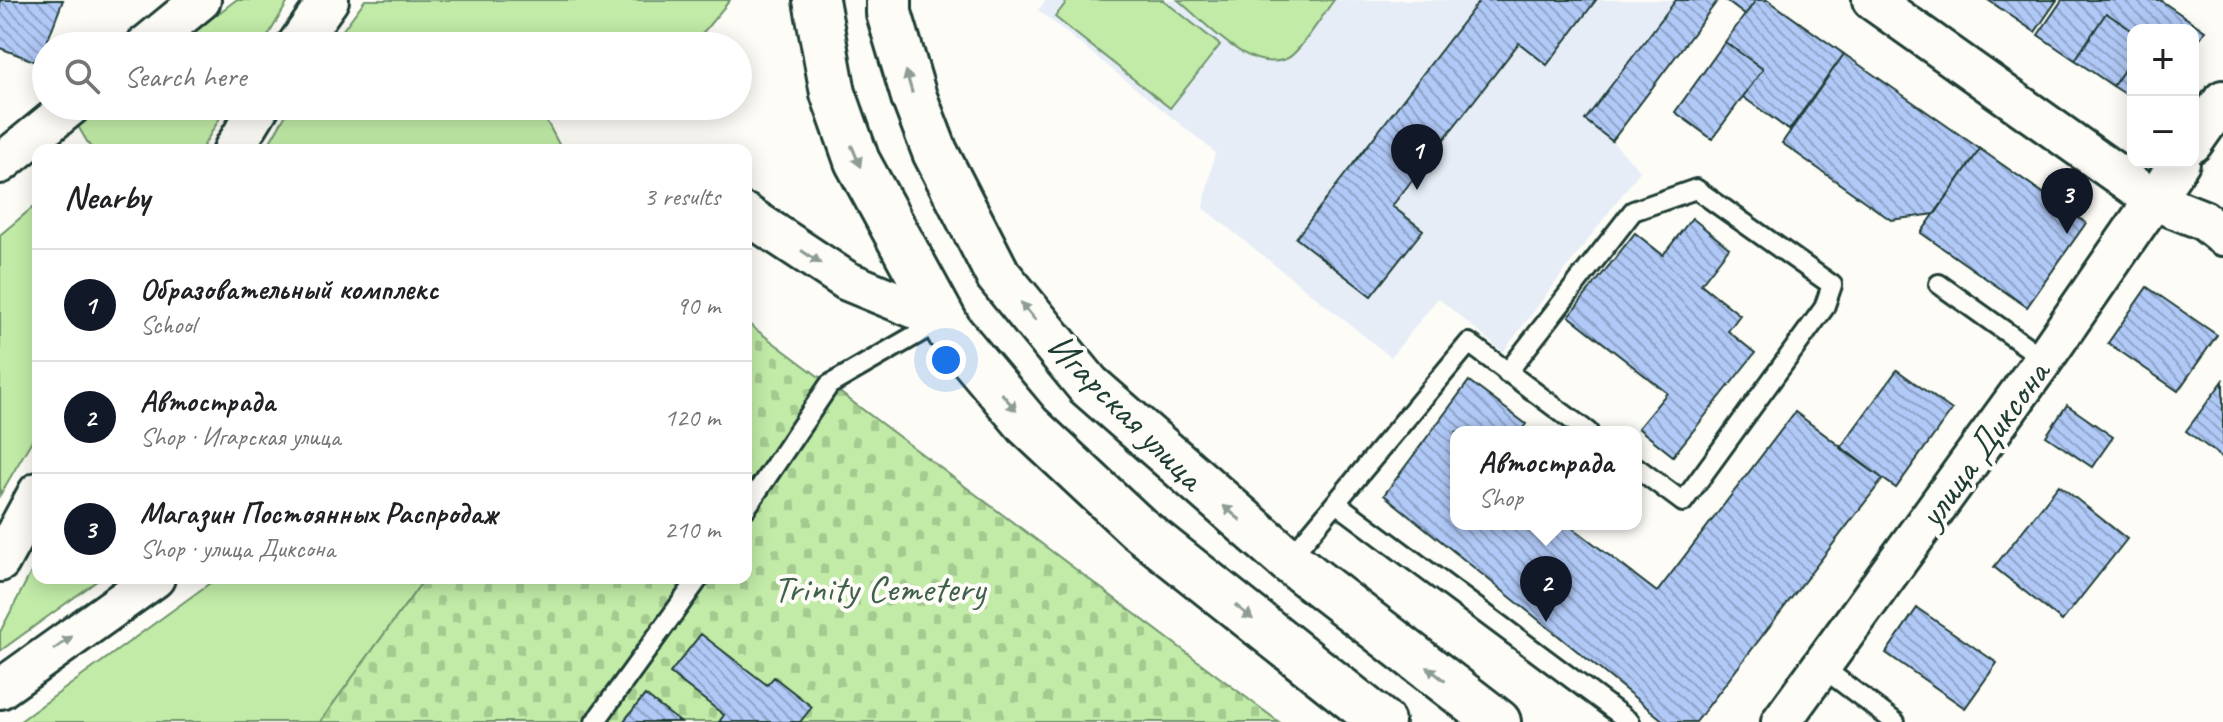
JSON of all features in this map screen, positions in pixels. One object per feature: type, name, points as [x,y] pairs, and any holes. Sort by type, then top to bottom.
[{"type":"main road","name":"Игарская улица","points":[[816,0],[833,93],[857,161],[904,242],[942,320],[1028,425],[1126,517],[1382,722]]},
{"type":"main road","name":"Игарская улица","points":[[889,0],[889,13],[914,97],[935,152],[998,275],[1088,385],[1288,560],[1498,722]]},
{"type":"street","points":[[162,32],[201,0]]},
{"type":"street","points":[[306,32],[329,0]]},
{"type":"street","points":[[1872,0],[2155,201],[2203,220],[2223,236]]},
{"type":"street","points":[[2199,134],[2223,100]]},
{"type":"street","points":[[0,164],[54,120]]},
{"type":"street","points":[[237,144],[251,120]]},
{"type":"street","name":"улица Диксона","points":[[1781,722],[2044,359],[2176,168]]},
{"type":"street","points":[[752,218],[847,281],[942,320]]},
{"type":"street","points":[[0,562],[32,503]]},
{"type":"street","points":[[0,689],[147,584]]},
{"type":"lane","points":[[1507,373],[1633,211],[1696,189],[1832,285],[1824,308],[1683,502],[1642,471]]},
{"type":"lane","points":[[1939,284],[2044,359]]},
{"type":"lane","points":[[752,499],[829,385],[942,320]]},
{"type":"lane","points":[[1288,560],[1469,343],[1580,426]]},
{"type":"lane","points":[[1336,503],[1630,722]]},
{"type":"lane","points":[[595,722],[695,584]]},
{"type":"lane","points":[[1823,668],[1895,722]]},
{"type":"shaded area","points":[[1046,0],[1676,0],[1586,120],[1612,141],[1640,171],[1503,352],[1438,298],[1391,357],[1203,208],[1215,152],[1038,10]]},
{"type":"green space","points":[[236,0],[289,0],[270,32],[194,32]]},
{"type":"green space","points":[[365,0],[730,0],[704,32],[341,32]]},
{"type":"green space","points":[[1068,0],[1163,0],[1220,45],[1170,108],[1055,17]]},
{"type":"green space","points":[[1178,0],[1334,0],[1293,54],[1273,62],[1259,60],[1229,44]]},
{"type":"green space","points":[[219,120],[205,144],[88,144],[75,121]]},
{"type":"green space","points":[[283,120],[546,120],[559,144],[269,144]]},
{"type":"green space","points":[[32,208],[32,440],[0,495],[0,235]]},
{"type":"green space","name":"Trinity Cemetery","points":[[752,327],[1279,722],[320,722],[421,584],[752,584]]},
{"type":"green space","points":[[32,571],[32,584],[93,584],[0,651],[0,632]]},
{"type":"green space","points":[[209,584],[421,584],[320,722],[19,722]]},
{"type":"building","points":[[0,0],[63,0],[51,32],[32,32],[32,60],[0,48]]},
{"type":"building","points":[[1480,0],[1596,0],[1547,65],[1519,43],[1392,206],[1423,230],[1371,296],[1296,238]]},
{"type":"building","points":[[1676,0],[1718,0],[1612,141],[1585,120]]},
{"type":"building","points":[[1725,0],[1756,0],[1745,15]]},
{"type":"building","points":[[1756,0],[1768,0],[1844,54],[1789,130],[1743,97],[1763,69],[1725,42]]},
{"type":"building","points":[[1988,0],[2057,0],[2035,32]]},
{"type":"building","points":[[2062,0],[2160,0],[2195,24],[2127,24],[2127,27],[2106,13],[2075,60],[2038,35]]},
{"type":"building","points":[[2106,13],[2127,27],[2127,66],[2113,86],[2075,60]]},
{"type":"building","points":[[1725,42],[1763,69],[1712,139],[1675,112]]},
{"type":"building","points":[[1844,54],[1980,149],[1935,214],[1891,220],[1782,143]]},
{"type":"building","points":[[2127,66],[2127,95],[2113,86]]},
{"type":"building","points":[[1980,149],[2086,223],[2027,307],[1921,233]]},
{"type":"building","points":[[1692,218],[1729,248],[1701,284],[1740,315],[1728,331],[1755,353],[1673,456],[1640,426],[1667,393],[1569,316],[1635,233],[1663,255]]},
{"type":"building","points":[[2147,287],[2217,335],[2178,391],[2108,343]]},
{"type":"building","points":[[1897,370],[1952,410],[1896,488],[1840,448]]},
{"type":"building","points":[[1469,381],[1526,424],[1450,426],[1450,530],[1576,530],[1657,592],[1795,412],[1883,479],[1696,722],[1665,722],[1384,495]]},
{"type":"building","points":[[2223,381],[2223,458],[2186,431]]},
{"type":"building","points":[[2067,405],[2113,437],[2092,467],[2046,436]]},
{"type":"building","points":[[2059,485],[2127,539],[2062,621],[1994,567]]},
{"type":"building","points":[[1917,608],[1997,663],[1965,708],[1886,653]]},
{"type":"building","points":[[701,634],[767,685],[774,677],[812,707],[800,722],[719,722],[724,715],[670,673]]},
{"type":"building","points":[[645,695],[680,722],[623,722]]},
{"type":"place","name":"Образовательный комплекс","points":[[1417,190]]},
{"type":"place","name":"Магазин Постоянных Распродаж","points":[[2067,234]]},
{"type":"place","name":"Автострада","points":[[1546,622]]}]
